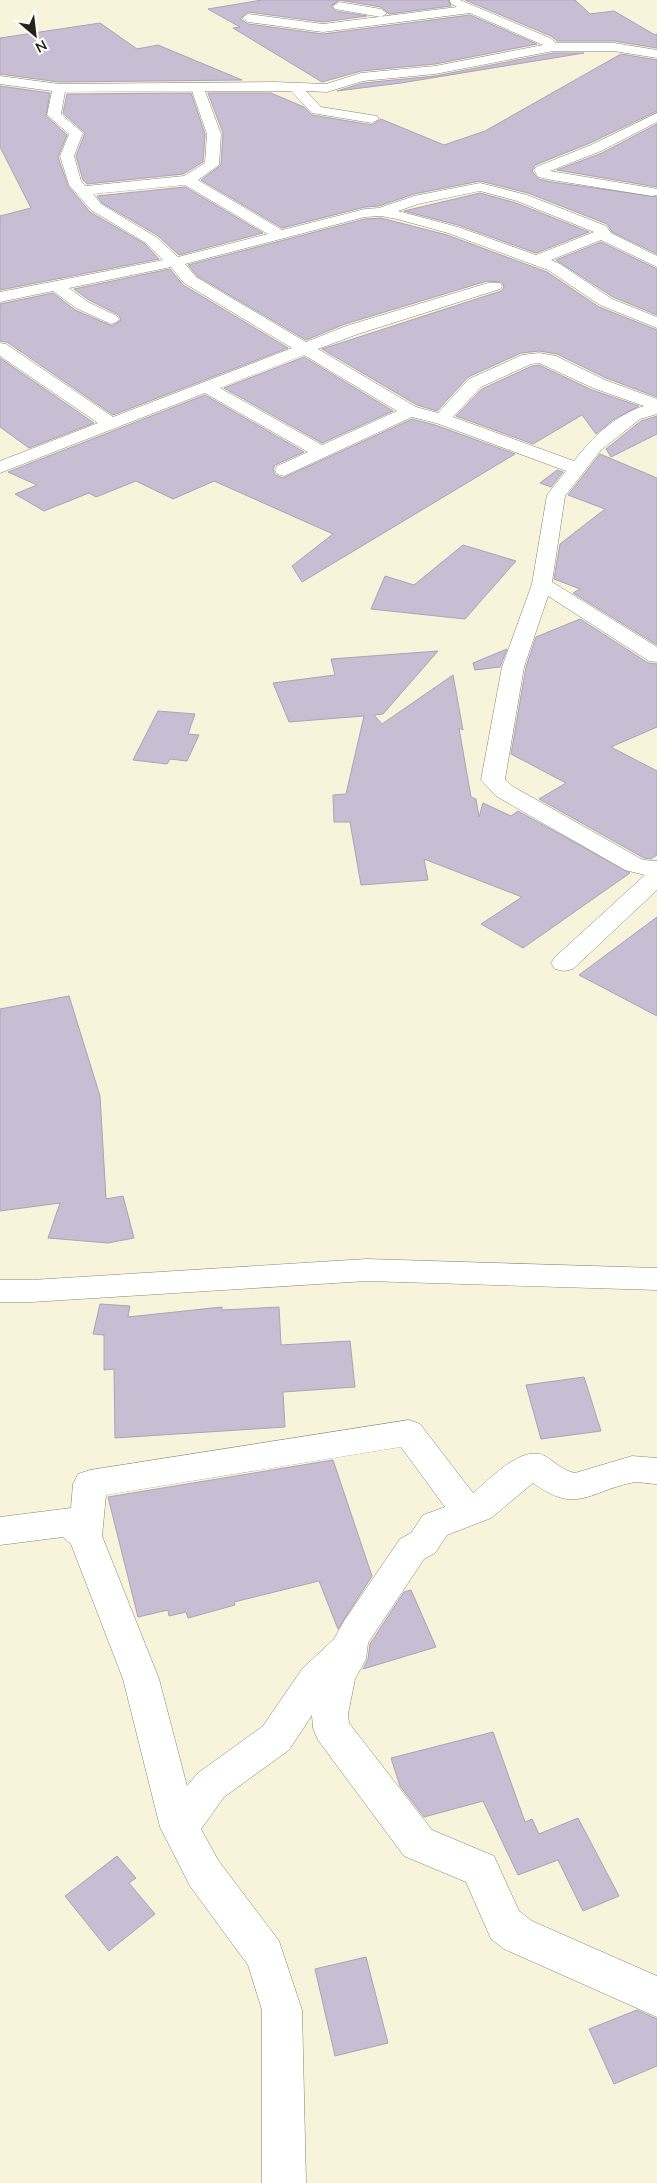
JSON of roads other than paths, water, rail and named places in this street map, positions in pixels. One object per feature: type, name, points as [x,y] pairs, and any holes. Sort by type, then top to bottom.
[{"type":"street","points":[[448,0],[546,41],[553,47]]},
{"type":"street","points":[[339,6],[400,18]]},
{"type":"street","points":[[248,18],[323,28],[470,9]]},
{"type":"street","points":[[327,34],[385,20]]},
{"type":"street","points":[[0,80],[59,88],[327,88],[361,77],[435,70],[553,47],[614,47],[657,54]]},
{"type":"street","points":[[295,87],[317,110],[372,119]]},
{"type":"street","points":[[59,88],[54,115],[76,133],[67,156],[74,182],[96,207],[151,240],[175,262],[190,280],[410,411],[442,419],[576,468]]},
{"type":"street","points":[[82,191],[188,180],[212,165],[214,134],[198,88]]},
{"type":"street","points":[[652,192],[552,176],[543,174],[541,170],[596,148],[657,117]]},
{"type":"street","points":[[188,180],[279,234]]},
{"type":"street","points":[[0,297],[175,262],[365,213],[381,212],[414,200],[480,187],[522,198],[601,229],[604,232],[601,234]]},
{"type":"street","points":[[381,212],[453,230],[554,267],[606,302],[657,323]]},
{"type":"street","points":[[536,260],[601,234],[657,262]]},
{"type":"street","points":[[56,286],[82,305],[110,319]]},
{"type":"street","points":[[0,467],[352,330],[494,286]]},
{"type":"street","points":[[0,348],[110,423]]},
{"type":"street","points":[[442,419],[476,383],[528,359],[539,358],[550,360],[599,384],[657,406]]},
{"type":"street","points":[[204,386],[321,452]]},
{"type":"street","points":[[657,406],[634,415],[595,446],[556,495],[542,584],[513,667],[493,780],[504,791],[634,865],[650,869],[657,868]]},
{"type":"street","points":[[284,470],[410,411]]},
{"type":"street","points":[[0,444],[21,458]]},
{"type":"street","points":[[542,584],[657,656]]},
{"type":"street","points":[[564,963],[657,877]]},
{"type":"street","points":[[0,1291],[32,1291],[367,1270],[657,1279]]},
{"type":"street","points":[[85,1536],[90,1484],[409,1433],[473,1510]]},
{"type":"street","points":[[179,1827],[211,1785],[276,1738],[315,1680],[349,1646],[356,1632],[412,1549],[423,1544],[435,1525],[473,1510],[527,1467],[535,1466],[559,1484],[575,1487],[632,1470],[657,1471]]},
{"type":"street","points":[[0,1532],[70,1522],[85,1536],[141,1679],[179,1827],[204,1873],[265,1955],[282,2010],[284,2183]]},
{"type":"street","points":[[349,1646],[348,1659],[338,1675],[330,1714],[331,1728],[418,1843],[480,1869],[506,1925],[518,1935],[657,1997]]}]
